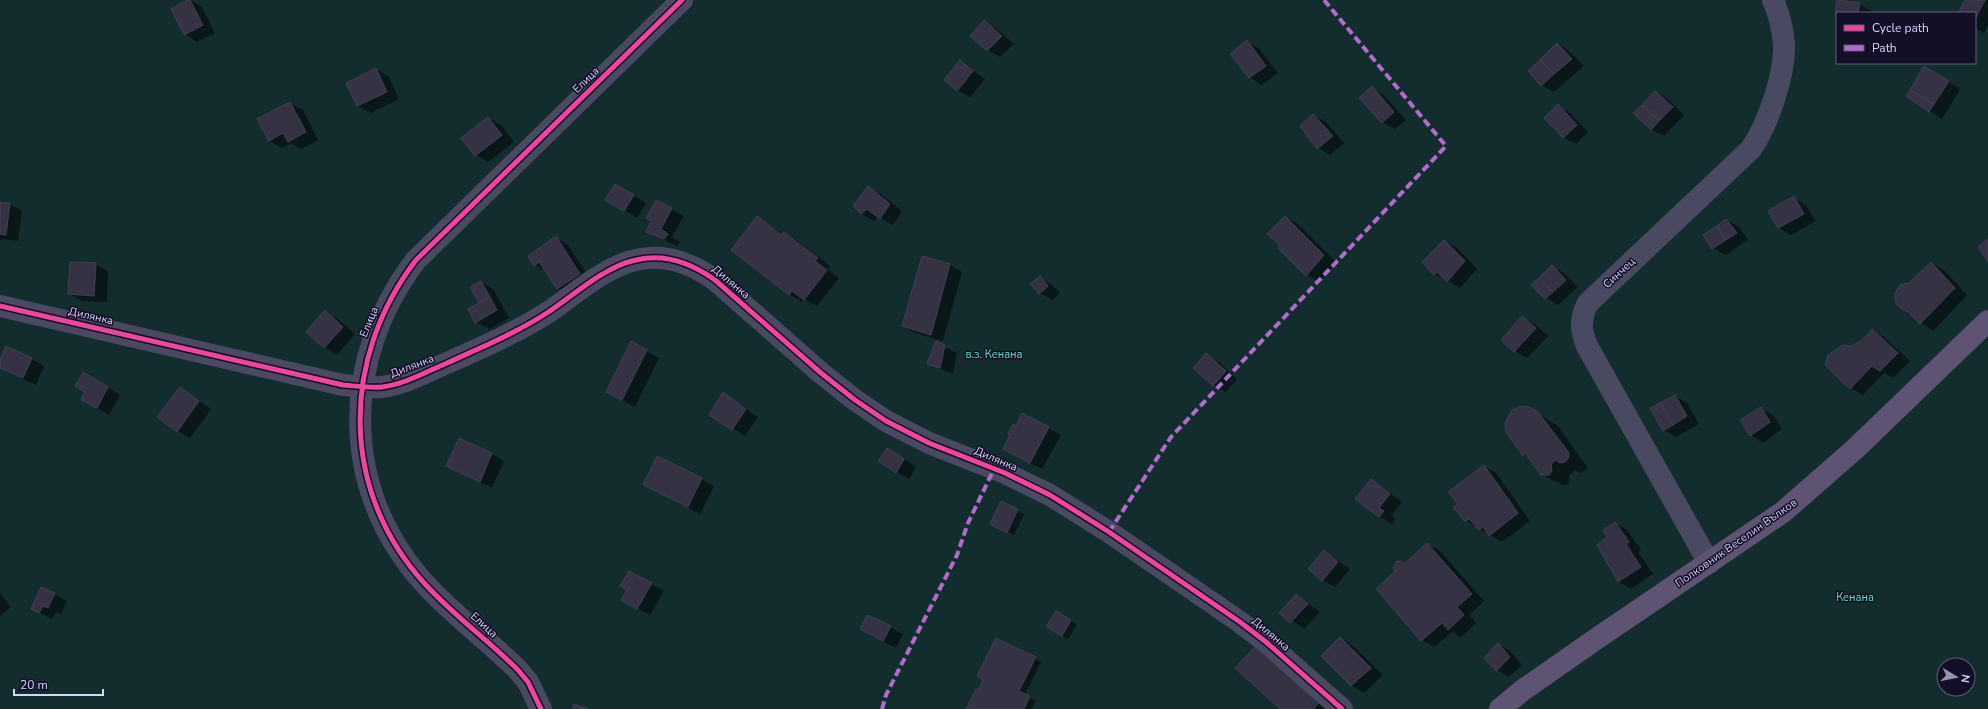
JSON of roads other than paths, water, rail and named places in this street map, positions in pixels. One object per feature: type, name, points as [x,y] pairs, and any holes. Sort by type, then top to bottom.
[{"type":"main road","name":"Полковник Веселин Вълков","points":[[1500,709],[1581,649],[1783,512],[1856,449],[1988,321]]},
{"type":"street","name":"Елица","points":[[540,709],[528,682],[518,670],[425,584],[395,544],[374,498],[366,471],[359,424],[362,387],[370,345],[378,323],[403,277],[416,260],[682,0]]},
{"type":"street","name":"Синчец","points":[[1709,563],[1587,346],[1581,330],[1581,320],[1588,303],[1751,149],[1759,137],[1766,122],[1780,76],[1783,58],[1782,28],[1773,0]]},
{"type":"street","name":"Дилянка","points":[[0,306],[335,383],[362,387],[396,384],[503,338],[539,318],[606,272],[622,265],[635,260],[648,258],[676,260],[701,270],[715,280],[855,400],[905,431],[1031,485],[1073,510],[1240,622],[1266,642],[1342,709]]},
{"type":"park label","name":"в.з. Кенана","points":[[994,354]]},
{"type":"park label","name":"Кенана","points":[[1855,597]]}]
